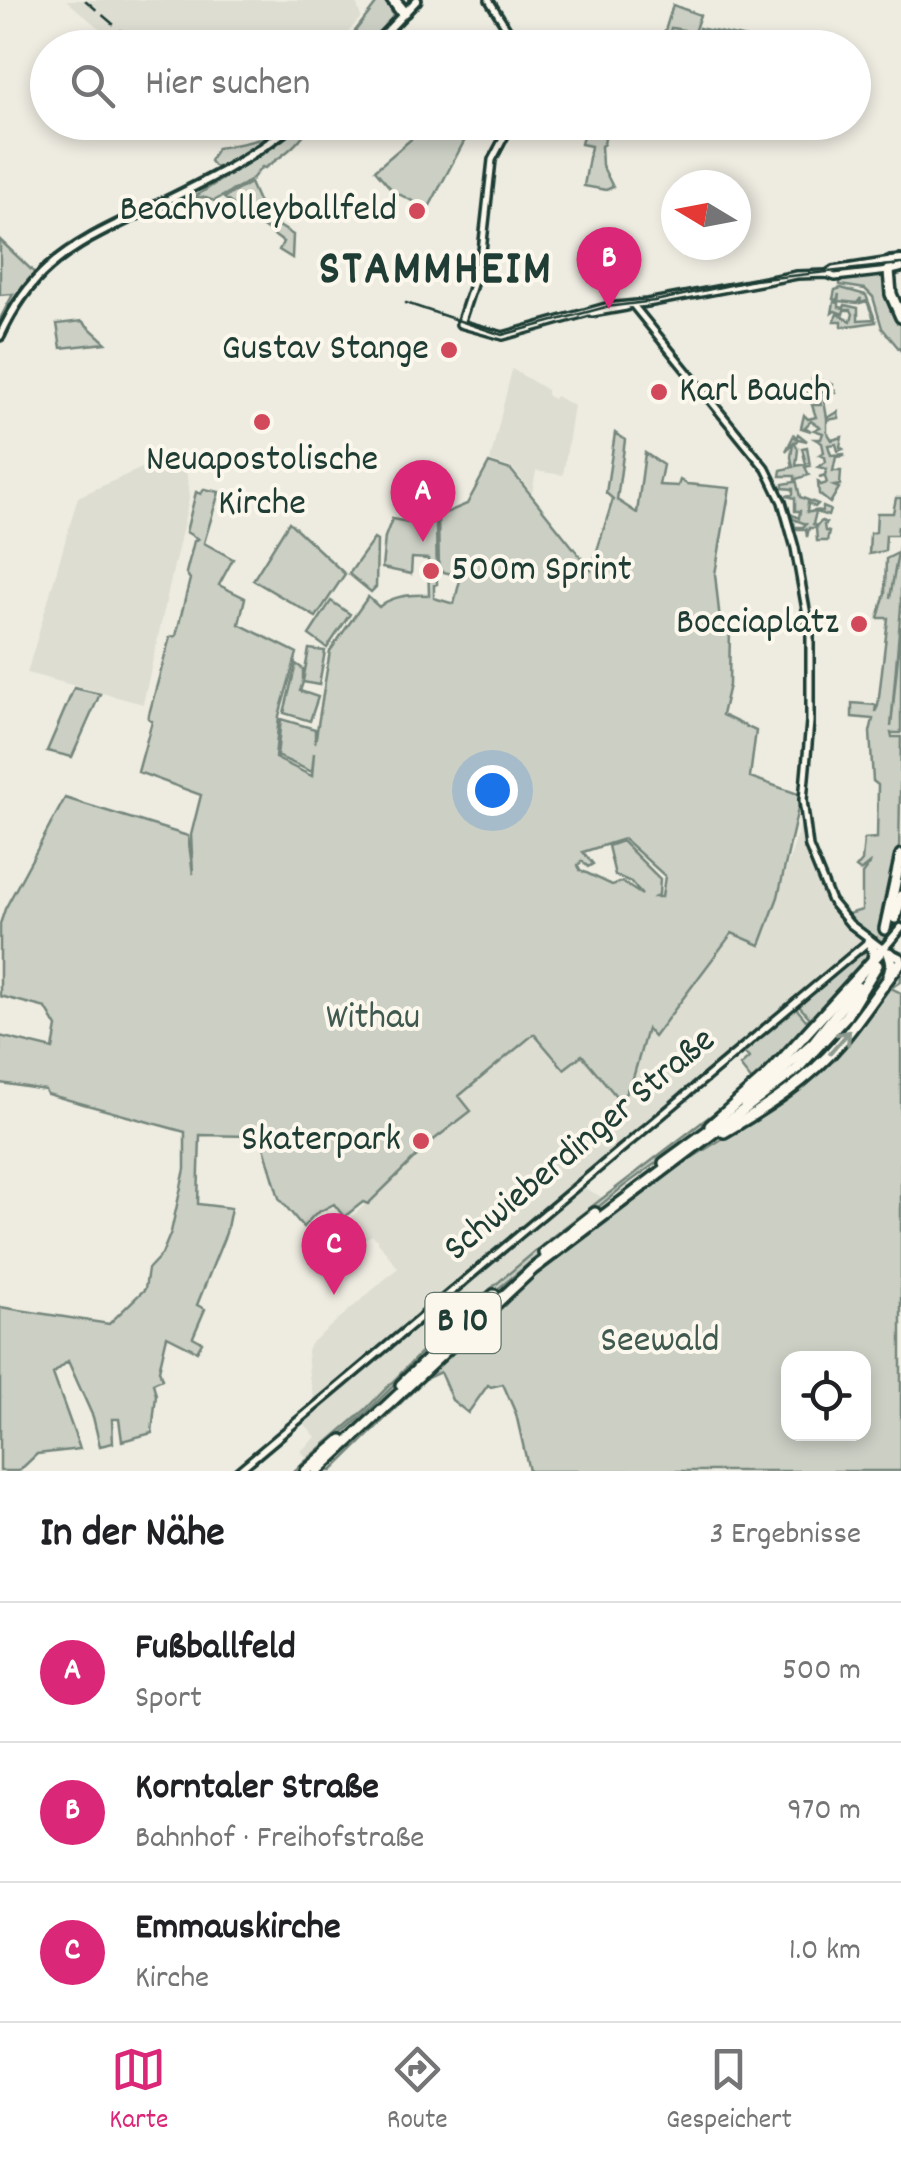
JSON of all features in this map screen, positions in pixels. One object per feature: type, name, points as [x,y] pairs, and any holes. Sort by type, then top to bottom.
[{"type":"highway","points":[[895,266],[896,295],[901,308]]},
{"type":"highway","points":[[895,266],[891,294],[901,317]]},
{"type":"highway","points":[[885,929],[901,855]]},
{"type":"highway","points":[[895,918],[901,896]]},
{"type":"highway","points":[[869,941],[875,963]]},
{"type":"highway","name":"B 10","points":[[696,1140],[768,1075],[875,963],[894,956]]},
{"type":"highway","name":"B 10","points":[[708,1138],[756,1114],[804,1079],[838,1046],[884,985],[894,956]]},
{"type":"highway","name":"B 10","points":[[317,1471],[533,1269],[771,1091],[846,1016],[875,963]]},
{"type":"highway","name":"B 10","points":[[306,1471],[530,1264],[793,1062],[857,988]]},
{"type":"main road","points":[[394,0],[404,14]]},
{"type":"main road","points":[[388,30],[417,0]]},
{"type":"main road","points":[[0,336],[24,294],[66,253],[212,178],[273,140]]},
{"type":"main road","points":[[894,956],[901,928]]},
{"type":"main road","points":[[894,956],[901,928]]},
{"type":"street","points":[[489,0],[508,30]]},
{"type":"street","points":[[503,140],[492,160],[481,260],[460,324],[503,336],[606,307],[641,307],[754,281],[827,274],[835,278],[895,266]]},
{"type":"street","points":[[641,307],[691,378],[766,469],[782,502],[802,580],[810,632],[804,825],[831,901],[869,941],[894,956]]},
{"type":"street","name":"Schwieberdinger Straße","points":[[238,1471],[869,941]]},
{"type":"shaded area","points":[[66,0],[355,0],[361,17],[350,30],[101,30]]},
{"type":"shaded area","points":[[512,369],[547,390],[553,399],[556,396],[574,406],[563,475],[536,471],[532,493],[512,468],[490,461]]},
{"type":"shaded area","points":[[177,452],[185,455],[189,499],[143,704],[27,673],[78,497]]},
{"type":"shaded area","points":[[801,824],[825,889],[863,942],[833,972],[581,1186],[605,1199],[552,1237],[448,1325],[365,1410],[308,1459],[301,1451],[316,1437],[300,1419],[316,1406],[307,1350],[398,1268],[373,1235],[348,1246],[325,1242],[431,1142],[470,1112],[459,1097],[535,1033],[581,1054],[621,1101],[633,1078],[647,1028],[655,1037],[732,933],[761,945]]},
{"type":"green space","points":[[379,0],[389,0],[393,17],[381,30],[356,30]]},
{"type":"green space","points":[[673,5],[700,15],[695,30],[665,30]]},
{"type":"green space","points":[[271,140],[222,168],[210,161],[217,148]]},
{"type":"green space","points":[[278,140],[299,140],[251,180],[214,201],[193,198]]},
{"type":"green space","points":[[410,140],[465,140],[428,209],[393,191],[375,170]]},
{"type":"green space","points":[[582,140],[605,140],[601,146],[602,165],[613,187],[606,190],[584,186],[591,146],[581,144]]},
{"type":"green space","points":[[250,183],[265,217],[293,235],[292,258],[279,250],[283,242],[224,198]]},
{"type":"green space","points":[[0,240],[39,277],[0,336],[0,319],[13,294],[0,295]]},
{"type":"green space","points":[[887,276],[901,321],[901,351],[882,328],[873,297],[865,289],[840,285],[840,281]]},
{"type":"green space","points":[[835,290],[866,295],[876,322],[842,327],[842,321],[834,321],[837,314],[851,321],[853,314],[851,310],[832,313],[834,302],[839,307],[858,308],[858,320],[874,319],[867,301],[860,303],[861,298],[857,303],[838,301],[839,294],[837,300],[833,299]]},
{"type":"green space","points":[[82,321],[106,343],[61,348],[57,324]]},
{"type":"green space","points":[[816,378],[834,385],[818,382],[816,392],[835,390],[836,393],[823,395],[827,418],[838,412],[839,418],[827,420],[827,432],[832,440],[842,437],[843,449],[838,451],[836,444],[828,445],[831,455],[844,454],[836,457],[833,471],[841,471],[840,485],[834,486],[839,488],[830,503],[819,494],[818,482],[827,483],[825,477],[819,477],[827,469],[818,467],[826,462],[819,455],[824,452],[822,443],[815,439],[821,439],[823,433],[814,430],[820,427],[811,421],[805,427],[811,431],[801,428],[804,415],[808,419],[816,417],[812,405],[821,405],[819,395],[805,401],[812,379],[814,382]]},
{"type":"green space","name":"Withau","points":[[615,433],[625,440],[617,500],[637,513],[645,453],[663,465],[659,485],[678,486],[680,480],[730,488],[715,574],[720,621],[730,626],[729,685],[722,715],[756,731],[750,777],[801,795],[778,897],[760,945],[732,933],[654,1037],[647,1029],[633,1078],[621,1102],[582,1055],[564,1069],[534,1034],[459,1096],[471,1111],[431,1142],[368,1204],[363,1202],[344,1217],[334,1204],[315,1214],[303,1227],[279,1198],[262,1140],[200,1135],[198,1204],[231,1208],[226,1233],[197,1305],[205,1309],[193,1337],[202,1342],[197,1351],[167,1336],[159,1370],[162,1379],[153,1383],[156,1395],[152,1433],[122,1441],[119,1419],[112,1419],[113,1443],[100,1446],[93,1417],[68,1361],[53,1374],[80,1449],[37,1454],[19,1471],[0,1471],[0,1307],[109,1324],[145,1289],[148,1269],[162,1254],[171,1232],[185,1169],[185,1132],[47,1094],[45,1090],[0,1083],[0,1036],[53,1049],[57,1027],[46,1008],[0,996],[0,924],[65,798],[188,836],[193,874],[191,835],[201,795],[138,772],[152,721],[148,718],[170,637],[176,636],[190,579],[186,573],[194,541],[198,539],[186,532],[196,492],[219,492],[204,543],[233,559],[219,585],[245,598],[239,624],[297,653],[279,716],[275,758],[312,776],[314,753],[312,772],[277,756],[281,719],[315,729],[315,743],[330,651],[368,597],[379,607],[396,598],[429,595],[428,559],[412,558],[411,574],[382,568],[385,537],[392,519],[413,523],[432,519],[436,523],[434,598],[454,604],[461,576],[439,571],[438,516],[467,504],[489,463],[511,470],[591,570],[613,499],[606,493]],"holes":[[[624,839],[665,876],[662,897],[655,897],[659,894],[660,879],[622,841],[608,846],[615,875],[631,882],[642,895],[622,882],[612,885],[580,870],[578,865],[582,861],[588,867],[593,864],[583,852]]]},
{"type":"green space","points":[[798,434],[807,441],[798,439],[795,443],[796,466],[806,464],[802,448],[807,447],[810,466],[805,467],[809,475],[796,479],[800,497],[818,504],[815,507],[808,503],[807,512],[822,511],[823,507],[830,510],[828,516],[816,512],[813,524],[826,523],[827,541],[817,541],[816,528],[809,528],[807,537],[806,529],[795,529],[794,522],[795,527],[806,524],[793,519],[791,514],[799,518],[800,511],[795,511],[795,498],[787,496],[793,494],[793,489],[783,488],[783,484],[795,482],[795,476],[780,476],[781,470],[793,467],[793,443],[786,451]]},
{"type":"green space","points":[[896,498],[901,498],[901,607],[891,727],[901,626],[901,733],[891,733],[892,737],[901,737],[899,855],[888,930],[901,910],[901,919],[890,932],[873,939],[845,915],[862,910],[862,874],[871,862],[860,871],[856,868],[862,861],[864,839],[877,838],[878,785],[873,781],[870,732],[873,719],[852,717],[852,703],[876,705],[875,712],[878,706],[888,618],[878,618],[885,593],[886,559],[898,553],[900,541],[898,526],[897,535],[886,535],[885,551],[869,554],[870,533],[876,532],[877,513],[893,513]]},
{"type":"green space","points":[[289,522],[345,574],[316,617],[253,580]]},
{"type":"green space","points":[[374,539],[376,587],[371,592],[349,574]]},
{"type":"green space","points":[[331,601],[350,614],[327,648],[309,635]]},
{"type":"green space","points":[[309,649],[325,651],[319,685],[303,682],[300,691],[318,697],[310,721],[284,713],[296,664],[303,669],[303,681]]},
{"type":"green space","points":[[74,688],[100,694],[72,757],[47,751]]},
{"type":"green space","points":[[869,949],[872,956],[755,1085],[744,1091],[752,1081],[740,1066],[749,1058],[742,1050],[795,1007],[806,1020],[810,1018],[797,1004]]},
{"type":"green space","points":[[885,954],[889,956],[889,970],[882,968],[887,972],[837,1036],[801,1074],[736,1123],[793,1077],[844,1026],[880,968],[749,1099]]},
{"type":"green space","name":"Seewald","points":[[901,968],[901,981],[891,988],[901,993],[901,1471],[529,1471],[516,1414],[503,1384],[488,1385],[468,1413],[452,1400],[440,1372],[425,1379],[332,1471],[323,1471],[533,1274],[653,1182],[786,1099],[839,1050]]},
{"type":"green space","points":[[718,1110],[723,1112],[721,1116],[624,1186],[461,1319],[367,1412],[299,1471],[294,1471],[365,1410],[448,1325],[552,1237]]},
{"type":"tunnel","points":[[877,965],[895,918]]},
{"type":"tunnel","points":[[876,954],[885,929]]},
{"type":"tram line","points":[[406,303],[502,335],[606,307],[754,280],[901,264]]},
{"type":"railway","points":[[85,0],[120,30]]},
{"type":"place","name":"Beachvolleyballfeld","points":[[417,211]]},
{"type":"place","name":"Korntaler Straße","points":[[609,309]]},
{"type":"place","name":"Gustav Stange","points":[[449,350]]},
{"type":"place","name":"Karl Bauch","points":[[659,392]]},
{"type":"place","name":"Neuapostolische Kirche","points":[[262,422]]},
{"type":"place","name":"Fußballfeld","points":[[423,542]]},
{"type":"place","name":"500m Sprint","points":[[431,571]]},
{"type":"place","name":"Bocciaplatz","points":[[859,624]]},
{"type":"place","name":"Skaterpark","points":[[421,1141]]},
{"type":"place","name":"Emmauskirche","points":[[334,1295]]},
{"type":"district","name":"STAMMHEIM","points":[[436,272]]}]
